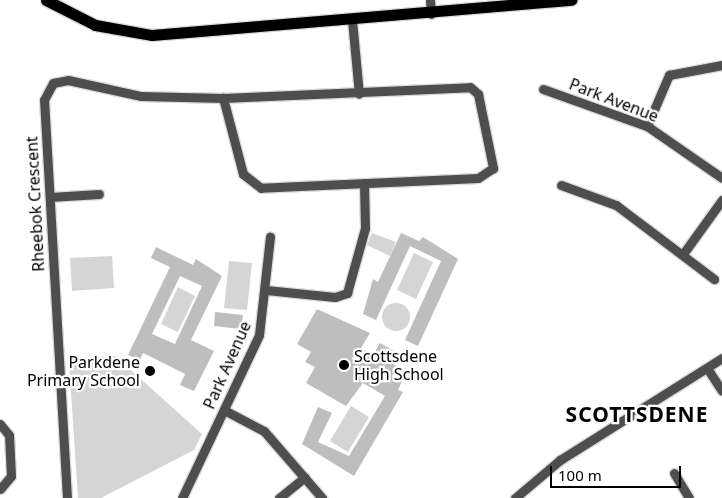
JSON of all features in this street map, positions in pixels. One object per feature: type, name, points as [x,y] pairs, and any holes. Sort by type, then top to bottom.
[{"type":"main road","points":[[46,0],[95,25],[152,35],[430,14],[572,0]]},
{"type":"street","points":[[430,0],[430,14]]},
{"type":"street","points":[[352,20],[359,94]]},
{"type":"street","points":[[647,126],[669,75],[722,65]]},
{"type":"street","name":"Rheebok Crescent","points":[[67,498],[44,100],[53,83],[68,80],[141,96],[223,98],[359,94],[470,87],[478,94],[494,163],[489,173],[478,178],[253,186],[243,174],[223,98]]},
{"type":"street","name":"Park Avenue","points":[[542,89],[647,126],[722,178]]},
{"type":"street","points":[[266,290],[334,297],[347,293],[365,228],[364,183]]},
{"type":"street","points":[[561,184],[616,205],[714,279]]},
{"type":"street","points":[[50,197],[99,194]]},
{"type":"street","points":[[683,254],[722,200]]},
{"type":"street","name":"Park Avenue","points":[[182,498],[259,335],[266,290],[270,237]]},
{"type":"street","points":[[515,498],[560,460],[722,358]]},
{"type":"street","points":[[707,368],[722,391]]},
{"type":"street","points":[[224,410],[264,431],[306,477],[322,498]]},
{"type":"street","points":[[0,424],[9,434],[11,476],[0,489]]},
{"type":"street","points":[[674,473],[689,498]]},
{"type":"street","points":[[279,498],[306,477]]},
{"type":"shaded area","points":[[372,233],[396,242],[390,256],[367,245]]},
{"type":"shaded area","points":[[414,253],[433,262],[416,299],[397,290]]},
{"type":"shaded area","points":[[112,256],[114,288],[72,291],[70,258]]},
{"type":"shaded area","points":[[229,261],[252,263],[247,310],[224,308]]},
{"type":"shaded area","points":[[178,287],[195,296],[178,332],[161,324]]},
{"type":"shaded area","points":[[396,303],[406,307],[410,317],[406,327],[396,331],[386,327],[382,317],[386,307]]},
{"type":"shaded area","points":[[115,356],[202,434],[194,450],[101,498],[78,498],[69,363]]},
{"type":"shaded area","points":[[351,406],[369,417],[348,452],[330,441]]},
{"type":"building","points":[[401,233],[419,241],[423,237],[458,259],[418,346],[405,340],[441,261],[410,246],[376,320],[363,314],[373,279],[378,282]]},
{"type":"building","points":[[156,247],[193,265],[196,259],[222,276],[191,340],[214,351],[194,391],[180,385],[185,374],[143,353],[140,360],[128,355],[170,267],[151,258]],"holes":[[[180,276],[202,286],[175,344],[152,334]]]},
{"type":"building","points":[[317,309],[370,333],[361,348],[373,355],[380,343],[396,352],[390,362],[406,372],[398,390],[403,392],[354,476],[302,444],[318,407],[332,413],[318,442],[349,456],[385,396],[363,383],[346,406],[306,383],[315,367],[305,362],[311,352],[297,344]]},
{"type":"building","points":[[215,312],[243,315],[241,329],[214,326]]},
{"type":"place","name":"Scottsdene High School","points":[[344,365]]},
{"type":"place","name":"Parkdene Primary School","points":[[150,371]]},
{"type":"district","name":"SCOTTSDENE","points":[[637,414]]}]
